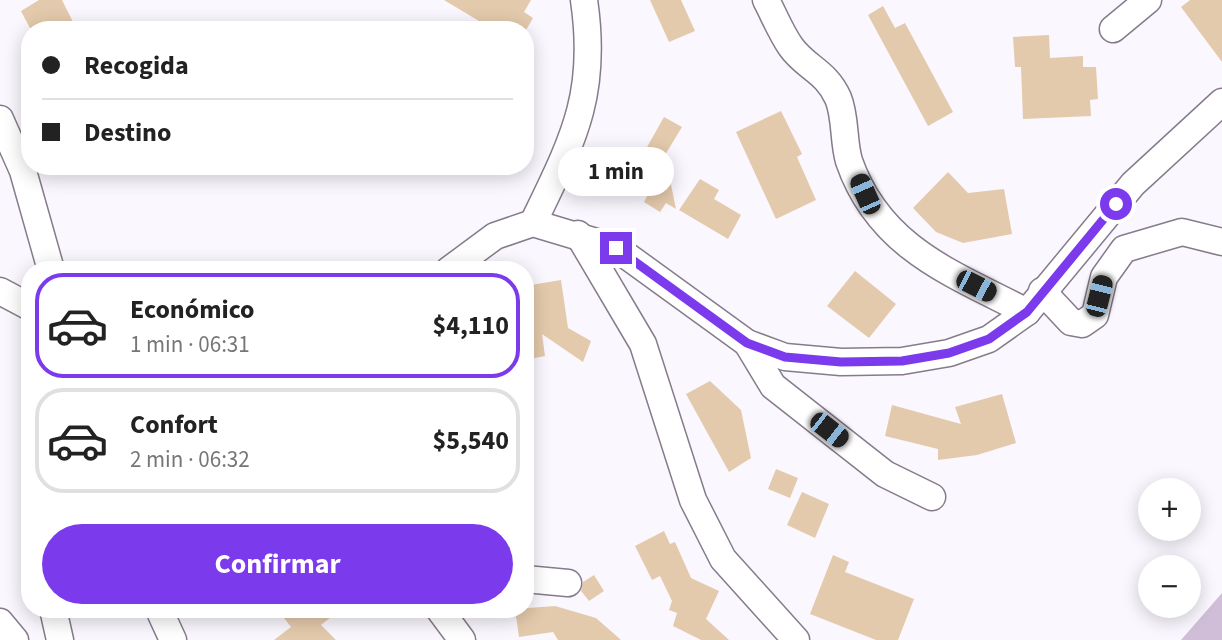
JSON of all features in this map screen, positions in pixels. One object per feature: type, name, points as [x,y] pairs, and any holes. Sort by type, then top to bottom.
[{"type":"street","points":[[766,0],[792,49],[827,77],[839,100],[849,160],[865,194],[893,234],[929,262],[1034,301],[1071,322],[1083,324],[1094,315],[1104,277],[1124,249],[1182,232],[1222,242]]},
{"type":"street","points":[[1113,29],[1148,0]]},
{"type":"street","points":[[533,223],[574,138],[585,97],[589,51],[582,2]]},
{"type":"street","points":[[461,261],[495,236],[533,223],[578,234],[616,248],[747,343],[785,357],[841,362],[902,361],[949,353],[989,339],[1034,301],[1133,184],[1222,102]]},
{"type":"street","points":[[0,118],[21,166]]},
{"type":"street","points":[[24,175],[48,261]]},
{"type":"street","points":[[578,234],[643,344],[659,384],[693,500],[723,559],[796,640]]},
{"type":"street","points":[[0,291],[21,302]]},
{"type":"street","points":[[747,343],[774,386],[885,474],[932,497]]},
{"type":"street","points":[[534,580],[568,583]]},
{"type":"street","points":[[54,618],[60,640]]},
{"type":"street","points":[[163,618],[173,640]]},
{"type":"street","points":[[446,618],[462,640]]},
{"type":"street","points":[[0,622],[15,640]]},
{"type":"shaded area","points":[[1222,593],[1222,640],[1181,640]]},
{"type":"building","points":[[39,0],[62,0],[72,21],[26,21],[21,11]]},
{"type":"building","points":[[444,0],[531,0],[524,12],[533,18],[531,21],[479,21]]},
{"type":"building","points":[[650,0],[681,0],[695,31],[669,42]]},
{"type":"building","points":[[1190,0],[1222,0],[1222,62],[1181,7]]},
{"type":"building","points":[[883,6],[895,28],[905,23],[953,112],[928,126],[868,15]]},
{"type":"building","points":[[1049,35],[1050,58],[1083,56],[1083,67],[1096,67],[1098,99],[1090,100],[1091,116],[1023,119],[1021,67],[1015,67],[1013,37]]},
{"type":"building","points":[[781,111],[802,154],[797,157],[816,200],[776,219],[736,132]]},
{"type":"building","points":[[664,117],[682,127],[665,155],[676,209],[666,203],[660,212],[644,202],[650,191],[629,179]]},
{"type":"building","points":[[948,172],[968,193],[1004,189],[1012,234],[963,243],[936,232],[913,208]]},
{"type":"building","points":[[700,179],[719,190],[714,199],[741,215],[728,239],[679,210]]},
{"type":"building","points":[[855,271],[896,304],[869,338],[827,306]]},
{"type":"building","points":[[561,280],[568,328],[591,341],[583,362],[542,334],[545,356],[534,358],[534,284]]},
{"type":"building","points":[[710,381],[741,410],[751,458],[729,472],[686,394]]},
{"type":"building","points":[[1002,394],[1016,443],[977,455],[938,460],[938,449],[885,436],[892,405],[961,424],[955,407]]},
{"type":"building","points":[[776,469],[798,478],[790,498],[768,489]]},
{"type":"building","points":[[802,492],[829,504],[815,538],[787,525]]},
{"type":"building","points":[[664,531],[670,544],[675,542],[691,578],[719,591],[706,619],[729,640],[701,640],[673,626],[677,613],[669,610],[672,601],[660,576],[652,580],[635,546]]},
{"type":"building","points":[[833,555],[849,562],[845,572],[914,599],[898,640],[876,640],[810,614]]},
{"type":"building","points":[[594,575],[604,591],[589,601],[581,591],[583,582]]},
{"type":"building","points":[[555,606],[596,618],[621,640],[558,640],[553,632],[519,637],[516,618],[534,618],[534,608]]},
{"type":"building","points":[[284,618],[330,618],[321,625],[336,640],[274,640],[291,627]]},
{"type":"route","points":[[616,248],[747,343],[785,357],[841,362],[902,361],[949,353],[989,339],[1027,312],[1116,204]]}]
